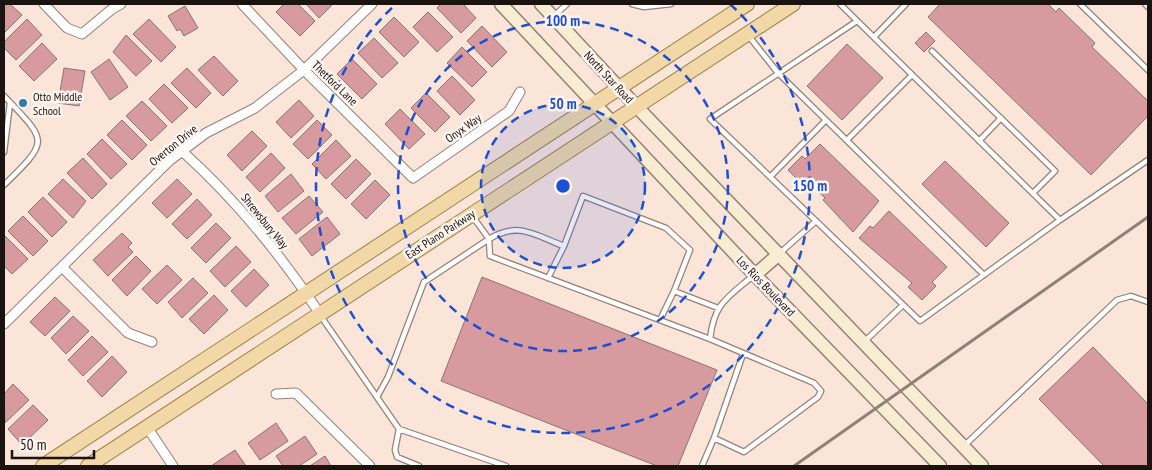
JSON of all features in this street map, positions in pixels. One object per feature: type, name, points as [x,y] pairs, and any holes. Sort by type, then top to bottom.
[{"type":"main road","points":[[501,4],[594,103]]},
{"type":"main road","name":"North Star Road","points":[[541,4],[636,106]]},
{"type":"main road","name":"East Plano Parkway","points":[[43,466],[747,4]]},
{"type":"main road","name":"East Plano Parkway","points":[[88,466],[610,122],[793,4]]},
{"type":"main road","name":"Los Rios Boulevard","points":[[594,103],[610,122],[940,466]]},
{"type":"main road","points":[[636,106],[982,466]]},
{"type":"main road","points":[[458,194],[471,214]]},
{"type":"main road","points":[[755,274],[778,254]]},
{"type":"street","points":[[44,4],[67,28],[82,34],[112,9],[121,4]]},
{"type":"street","name":"Thetford Lane","points":[[242,4],[304,70],[413,178]]},
{"type":"street","name":"Overton Drive","points":[[4,324],[169,161],[206,133],[255,108],[304,70],[372,4]]},
{"type":"street","name":"Onyx Way","points":[[413,178],[509,111],[520,92]]},
{"type":"street","name":"Shrewsbury Way","points":[[183,152],[210,176],[255,227],[320,314]]},
{"type":"street","points":[[62,267],[128,333],[152,342]]},
{"type":"street","points":[[276,394],[296,393],[370,466]]},
{"type":"street","points":[[147,427],[173,466]]},
{"type":"lane","points":[[553,17],[567,4]]},
{"type":"lane","points":[[632,4],[644,6],[671,4]]},
{"type":"lane","points":[[840,4],[1060,220]]},
{"type":"lane","points":[[874,37],[906,4]]},
{"type":"lane","points":[[1080,4],[1148,70]]},
{"type":"lane","points":[[857,21],[710,119],[920,321],[1060,220],[1148,160]]},
{"type":"lane","points":[[747,34],[778,74],[984,275]]},
{"type":"lane","points":[[932,51],[1055,171],[1033,193]]},
{"type":"lane","points":[[846,140],[912,74]]},
{"type":"lane","points":[[4,96],[34,128],[38,135],[38,144],[29,160],[4,185]]},
{"type":"lane","points":[[4,152],[10,103]]},
{"type":"lane","points":[[980,141],[1001,118]]},
{"type":"lane","points":[[770,177],[826,120]]},
{"type":"lane","points":[[548,278],[564,246],[583,196],[666,228],[690,250],[660,320]]},
{"type":"lane","points":[[471,214],[489,239],[490,256],[710,340],[814,383],[821,391],[818,397],[744,452],[714,438]]},
{"type":"lane","points":[[778,254],[816,221]]},
{"type":"lane","points":[[377,397],[388,378],[424,282],[502,231],[517,229],[564,246]]},
{"type":"lane","points":[[710,340],[711,322],[718,308],[755,274]]},
{"type":"lane","points":[[674,291],[718,308]]},
{"type":"lane","points":[[963,447],[1117,300],[1131,296],[1148,302]]},
{"type":"lane","points":[[863,343],[903,305]]},
{"type":"lane","points":[[320,314],[399,429],[506,466]]},
{"type":"lane","points":[[702,466],[714,438],[743,354]]},
{"type":"lane","points":[[399,429],[395,450],[397,457],[419,466]]},
{"type":"building","points":[[4,4],[10,4],[22,15],[4,33]]},
{"type":"building","points":[[284,4],[298,4],[315,21],[300,36],[276,12]]},
{"type":"building","points":[[306,4],[333,4],[319,18]]},
{"type":"building","points":[[441,4],[463,4],[476,18],[461,33],[437,8]]},
{"type":"building","points":[[940,4],[1048,4],[1056,12],[1059,8],[1095,43],[1092,47],[1148,101],[1148,116],[1091,175],[928,17]]},
{"type":"building","points":[[185,6],[198,28],[184,36],[180,29],[177,31],[168,16]]},
{"type":"building","points":[[428,12],[453,37],[437,52],[413,27]]},
{"type":"building","points":[[394,17],[419,42],[404,57],[379,32]]},
{"type":"building","points":[[27,19],[42,35],[16,60],[4,48],[4,42]]},
{"type":"building","points":[[149,19],[176,47],[161,62],[133,34]]},
{"type":"building","points":[[482,26],[507,52],[492,67],[467,41]]},
{"type":"building","points":[[926,32],[935,41],[924,52],[915,43]]},
{"type":"building","points":[[126,35],[152,61],[136,76],[113,52]]},
{"type":"building","points":[[374,38],[398,63],[382,78],[358,53]]},
{"type":"building","points":[[42,43],[57,59],[34,81],[19,66]]},
{"type":"building","points":[[847,44],[883,78],[842,120],[807,86]]},
{"type":"building","points":[[462,47],[487,72],[472,87],[447,63]]},
{"type":"building","points":[[214,56],[238,81],[223,96],[198,70]]},
{"type":"building","points":[[109,59],[128,87],[110,100],[91,72]]},
{"type":"building","points":[[352,59],[377,84],[362,99],[337,74]]},
{"type":"building","points":[[64,68],[85,71],[79,106],[58,103]]},
{"type":"building","points":[[187,68],[211,93],[196,108],[171,83]]},
{"type":"building","points":[[452,76],[475,100],[460,115],[437,91]]},
{"type":"building","points":[[164,84],[188,108],[172,123],[149,99]]},
{"type":"building","points":[[426,93],[450,117],[435,132],[411,108]]},
{"type":"building","points":[[299,100],[314,116],[291,138],[276,122]]},
{"type":"building","points":[[142,101],[167,126],[151,141],[126,116]]},
{"type":"building","points":[[400,109],[425,134],[409,149],[385,124]]},
{"type":"building","points":[[122,120],[147,145],[132,160],[107,135]]},
{"type":"building","points":[[317,120],[332,135],[308,159],[293,144]]},
{"type":"building","points":[[252,131],[267,146],[242,171],[227,155]]},
{"type":"building","points":[[102,139],[127,164],[111,179],[87,154]]},
{"type":"building","points":[[336,140],[351,156],[326,179],[312,164]]},
{"type":"building","points":[[820,144],[879,201],[853,232],[823,200],[825,198],[806,180],[802,184],[788,170],[802,156],[805,159]]},
{"type":"building","points":[[271,153],[285,168],[260,192],[246,177]]},
{"type":"building","points":[[83,158],[107,184],[92,199],[67,173]]},
{"type":"building","points":[[356,159],[371,174],[346,199],[331,184]]},
{"type":"building","points":[[945,161],[1009,223],[986,247],[922,184]]},
{"type":"building","points":[[291,174],[304,191],[278,212],[265,196]]},
{"type":"building","points":[[63,179],[86,201],[73,218],[48,194]]},
{"type":"building","points":[[177,179],[192,194],[167,218],[152,203]]},
{"type":"building","points":[[375,180],[390,195],[366,219],[351,204]]},
{"type":"building","points":[[309,196],[323,212],[296,234],[282,218]]},
{"type":"building","points":[[43,197],[67,222],[52,237],[28,212]]},
{"type":"building","points":[[197,199],[212,215],[187,239],[172,224]]},
{"type":"building","points":[[889,211],[947,267],[932,282],[936,286],[922,300],[908,287],[912,283],[859,238],[870,226],[873,228]]},
{"type":"building","points":[[23,216],[48,241],[33,256],[8,231]]},
{"type":"building","points":[[327,217],[340,234],[312,256],[299,239]]},
{"type":"building","points":[[216,223],[231,238],[206,263],[191,248]]},
{"type":"building","points":[[122,233],[132,243],[128,247],[133,252],[108,276],[93,260]]},
{"type":"building","points":[[4,235],[28,259],[12,274],[4,266]]},
{"type":"building","points":[[236,246],[251,262],[225,287],[210,271]]},
{"type":"building","points":[[136,256],[151,271],[127,296],[112,280]]},
{"type":"building","points":[[167,265],[182,280],[157,304],[142,289]]},
{"type":"building","points":[[254,269],[269,285],[246,307],[231,291]]},
{"type":"building","points":[[482,277],[717,370],[678,466],[657,466],[441,381]]},
{"type":"building","points":[[193,278],[208,293],[182,318],[168,302]]},
{"type":"building","points":[[214,295],[228,310],[204,334],[189,319]]},
{"type":"building","points":[[55,297],[70,311],[45,336],[30,322]]},
{"type":"building","points":[[73,316],[89,331],[66,354],[51,338]]},
{"type":"building","points":[[92,336],[108,352],[83,376],[68,360]]},
{"type":"building","points":[[1093,347],[1148,404],[1148,466],[1104,466],[1039,399]]},
{"type":"building","points":[[112,356],[127,372],[102,397],[87,381]]},
{"type":"building","points":[[13,384],[29,400],[5,423],[4,394]]},
{"type":"building","points":[[33,405],[48,420],[22,445],[8,429]]},
{"type":"building","points":[[276,423],[288,441],[260,460],[248,443]]},
{"type":"building","points":[[305,436],[317,454],[299,466],[283,466],[276,456]]},
{"type":"building","points":[[235,450],[246,466],[211,466]]},
{"type":"building","points":[[325,456],[331,466],[310,466]]},
{"type":"railway","points":[[794,466],[1148,217]]},
{"type":"place","name":"Otto Middle School","points":[[23,103]]}]
